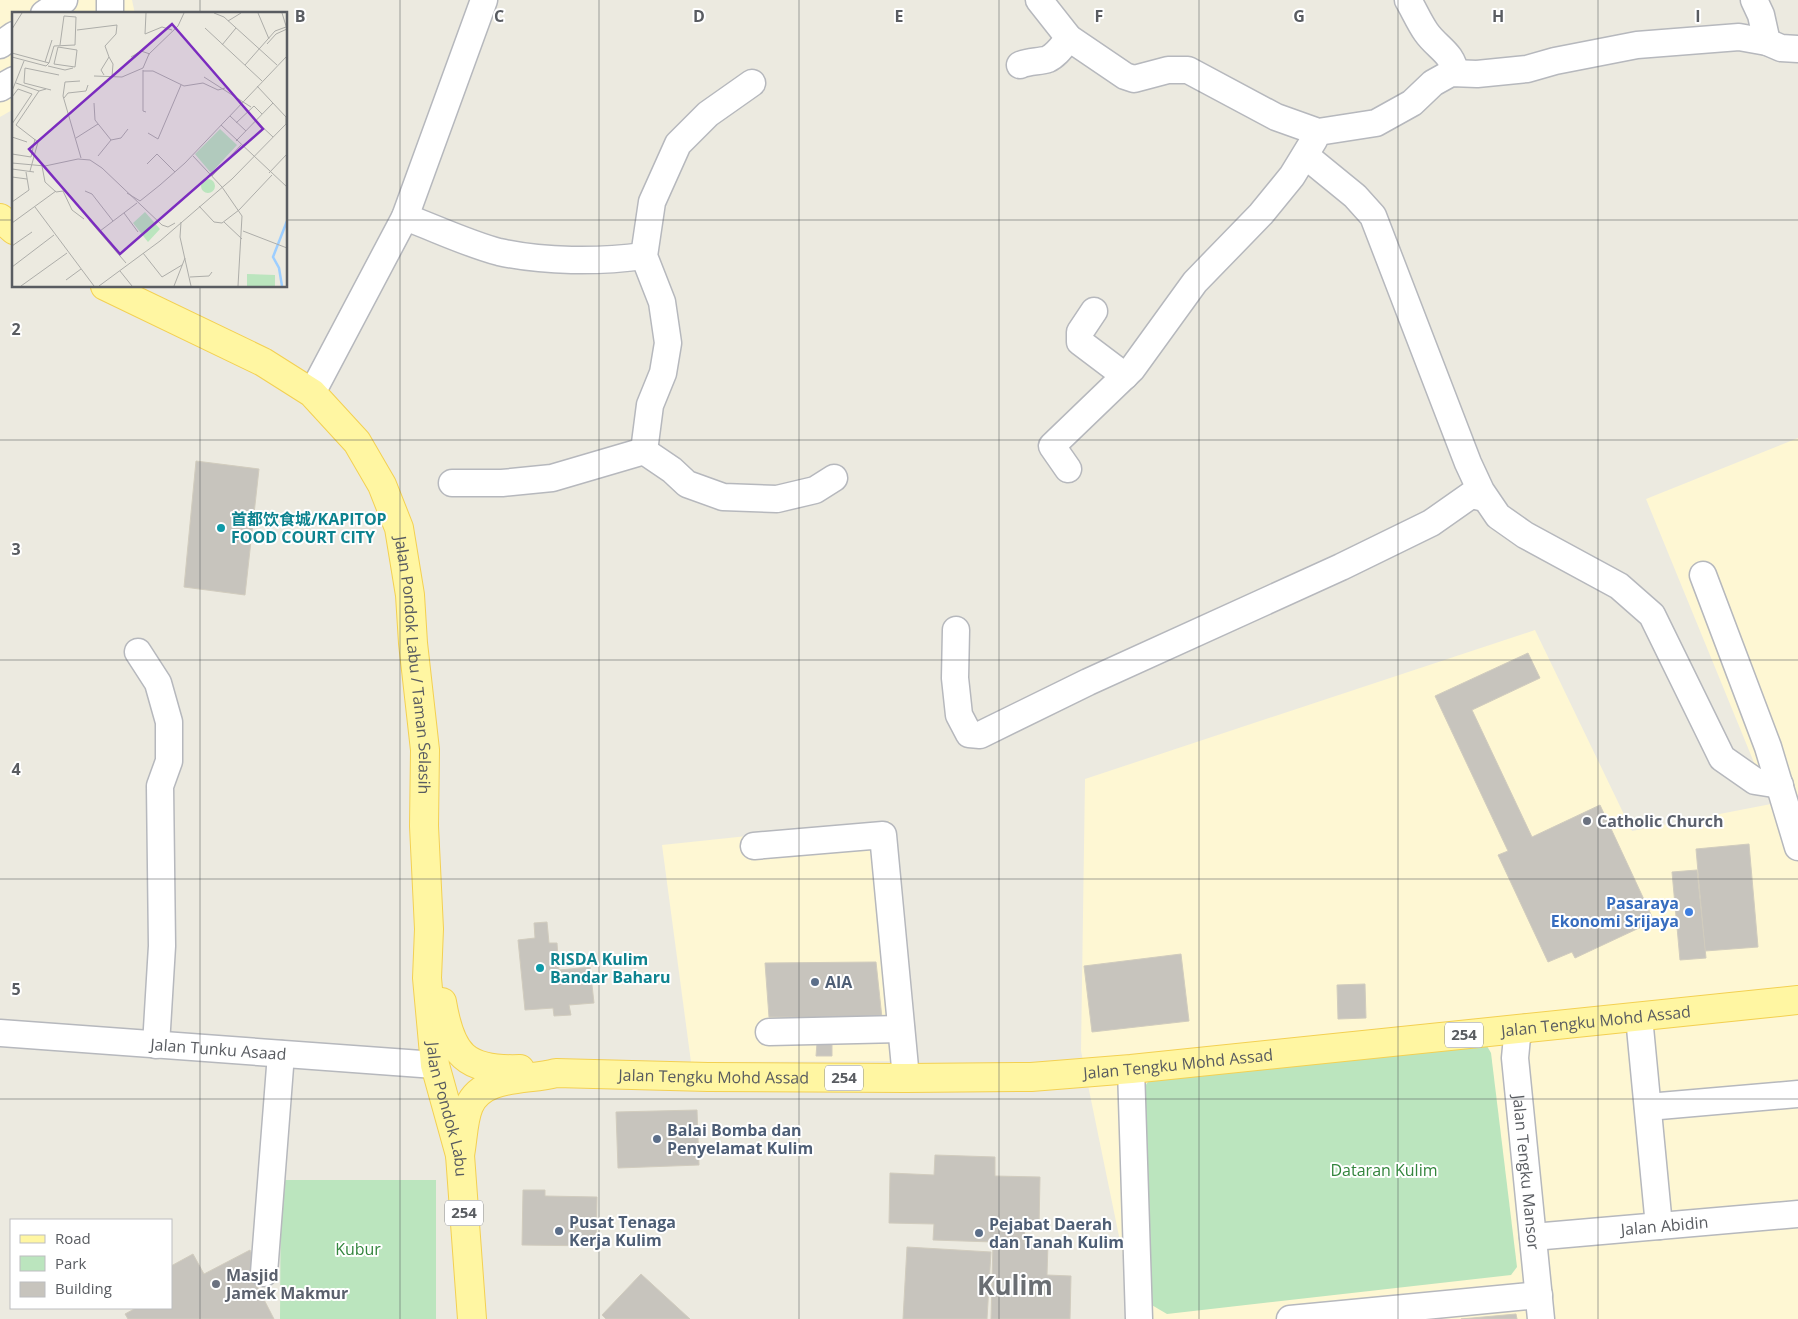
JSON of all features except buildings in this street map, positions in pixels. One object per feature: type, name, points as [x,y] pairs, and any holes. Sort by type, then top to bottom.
[{"type":"main road","points":[[0,218],[12,228]]},
{"type":"main road","name":"Jalan Pondok Labu / Taman Selasih","points":[[109,288],[263,362],[312,393],[356,442],[390,502],[404,550],[425,750],[424,826],[429,929]]},
{"type":"main road","name":"Jalan Pondok Labu","points":[[429,929],[427,978],[435,1065],[460,1155],[472,1319]]},
{"type":"main road","name":"Jalan Tengku Mohd Assad","points":[[429,929],[448,1029],[464,1057],[473,1064],[484,1067],[507,1069],[540,1068],[556,1073]]},
{"type":"main road","name":"Jalan Tengku Mohd Assad","points":[[460,1155],[469,1106],[483,1089],[495,1082],[537,1078],[556,1073],[906,1078],[1031,1077],[1130,1069],[1798,1000]]},
{"type":"street","points":[[47,12],[64,0]]},
{"type":"street","points":[[312,393],[405,217],[484,0]]},
{"type":"street","points":[[1408,0],[1426,33],[1449,55],[1454,63],[1455,73]]},
{"type":"street","points":[[1754,0],[1761,15],[1767,42]]},
{"type":"street","points":[[1040,1],[1069,38],[1112,68],[1134,79],[1168,70],[1188,70],[1276,117],[1318,132],[1376,123],[1412,103],[1433,84],[1455,73],[1527,69],[1556,60],[1637,45],[1739,38],[1767,42],[1781,48],[1798,49]]},
{"type":"street","points":[[0,45],[12,36]]},
{"type":"street","points":[[1020,65],[1030,61],[1048,59],[1057,53],[1069,38]]},
{"type":"street","points":[[0,88],[12,81]]},
{"type":"street","points":[[644,451],[650,405],[663,373],[668,343],[662,302],[644,256],[652,202],[678,144],[708,114],[752,83]]},
{"type":"street","points":[[1068,470],[1052,446],[1132,369],[1195,282],[1261,214],[1306,156],[1318,132]]},
{"type":"street","points":[[1306,156],[1355,196],[1373,216],[1468,463],[1483,494],[1498,516],[1525,535],[1619,586],[1652,615],[1722,758],[1755,781],[1780,785]]},
{"type":"street","points":[[405,217],[499,252],[600,260],[644,256]]},
{"type":"street","points":[[1094,311],[1080,332],[1080,342],[1125,376]]},
{"type":"street","points":[[644,451],[672,470],[687,484],[722,497],[777,499],[815,490],[834,478]]},
{"type":"street","points":[[452,484],[502,484],[552,478],[644,451]]},
{"type":"street","points":[[956,630],[955,678],[962,720],[969,734],[980,735],[1088,682],[1350,563],[1431,523],[1471,495],[1483,494]]},
{"type":"street","points":[[1703,575],[1768,747],[1798,847]]},
{"type":"street","points":[[138,652],[158,683],[169,722],[169,761],[160,786],[162,946],[156,1044]]},
{"type":"street","points":[[754,846],[883,836],[906,1078]]},
{"type":"street","points":[[1639,1017],[1659,1226]]},
{"type":"street","name":"Jalan Tengku Mansor","points":[[1525,1028],[1517,1037],[1515,1058],[1540,1307]]},
{"type":"street","points":[[769,1032],[901,1030]]},
{"type":"street","name":"Jalan Tunku Asaad","points":[[0,1033],[435,1065]]},
{"type":"street","points":[[264,1273],[281,1054]]},
{"type":"street","points":[[1130,1069],[1139,1319]]},
{"type":"street","points":[[1648,1107],[1798,1094]]},
{"type":"street","name":"Jalan Abidin","points":[[1533,1237],[1798,1214]]},
{"type":"street","points":[[1290,1319],[1540,1307]]},
{"type":"shaded area","points":[[0,0],[132,0],[135,12],[12,12],[12,110],[0,117]]},
{"type":"shaded area","points":[[1798,438],[1798,1319],[1136,1319],[1081,1051],[1085,779],[1535,630],[1632,831],[1771,804],[1646,499]]},
{"type":"shaded area","points":[[890,821],[914,1061],[691,1062],[662,845]]},
{"type":"green space","name":"Dataran Kulim","points":[[1487,1046],[1491,1053],[1517,1267],[1511,1275],[1167,1314],[1150,1304],[1143,1090],[1147,1083],[1158,1075]]},
{"type":"green space","name":"Kubur","points":[[281,1180],[436,1180],[436,1319],[280,1319]]},
{"type":"place","name":"首都饮食城/KAPITOP FOOD COURT CITY","points":[[221,528]]},
{"type":"place","name":"Catholic Church","points":[[1587,821]]},
{"type":"place","name":"Pasaraya Ekonomi Srijaya","points":[[1689,912]]},
{"type":"place","name":"RISDA Kulim Bandar Baharu","points":[[540,968]]},
{"type":"place","name":"AIA","points":[[815,982]]},
{"type":"place","name":"Balai Bomba dan Penyelamat Kulim","points":[[657,1139]]},
{"type":"place","name":"Pusat Tenaga Kerja Kulim","points":[[559,1231]]},
{"type":"place","name":"Pejabat Daerah dan Tanah Kulim","points":[[979,1233]]},
{"type":"place","name":"Masjid Jamek Makmur","points":[[216,1284]]},
{"type":"district","name":"Kulim","points":[[1015,1286]]}]
